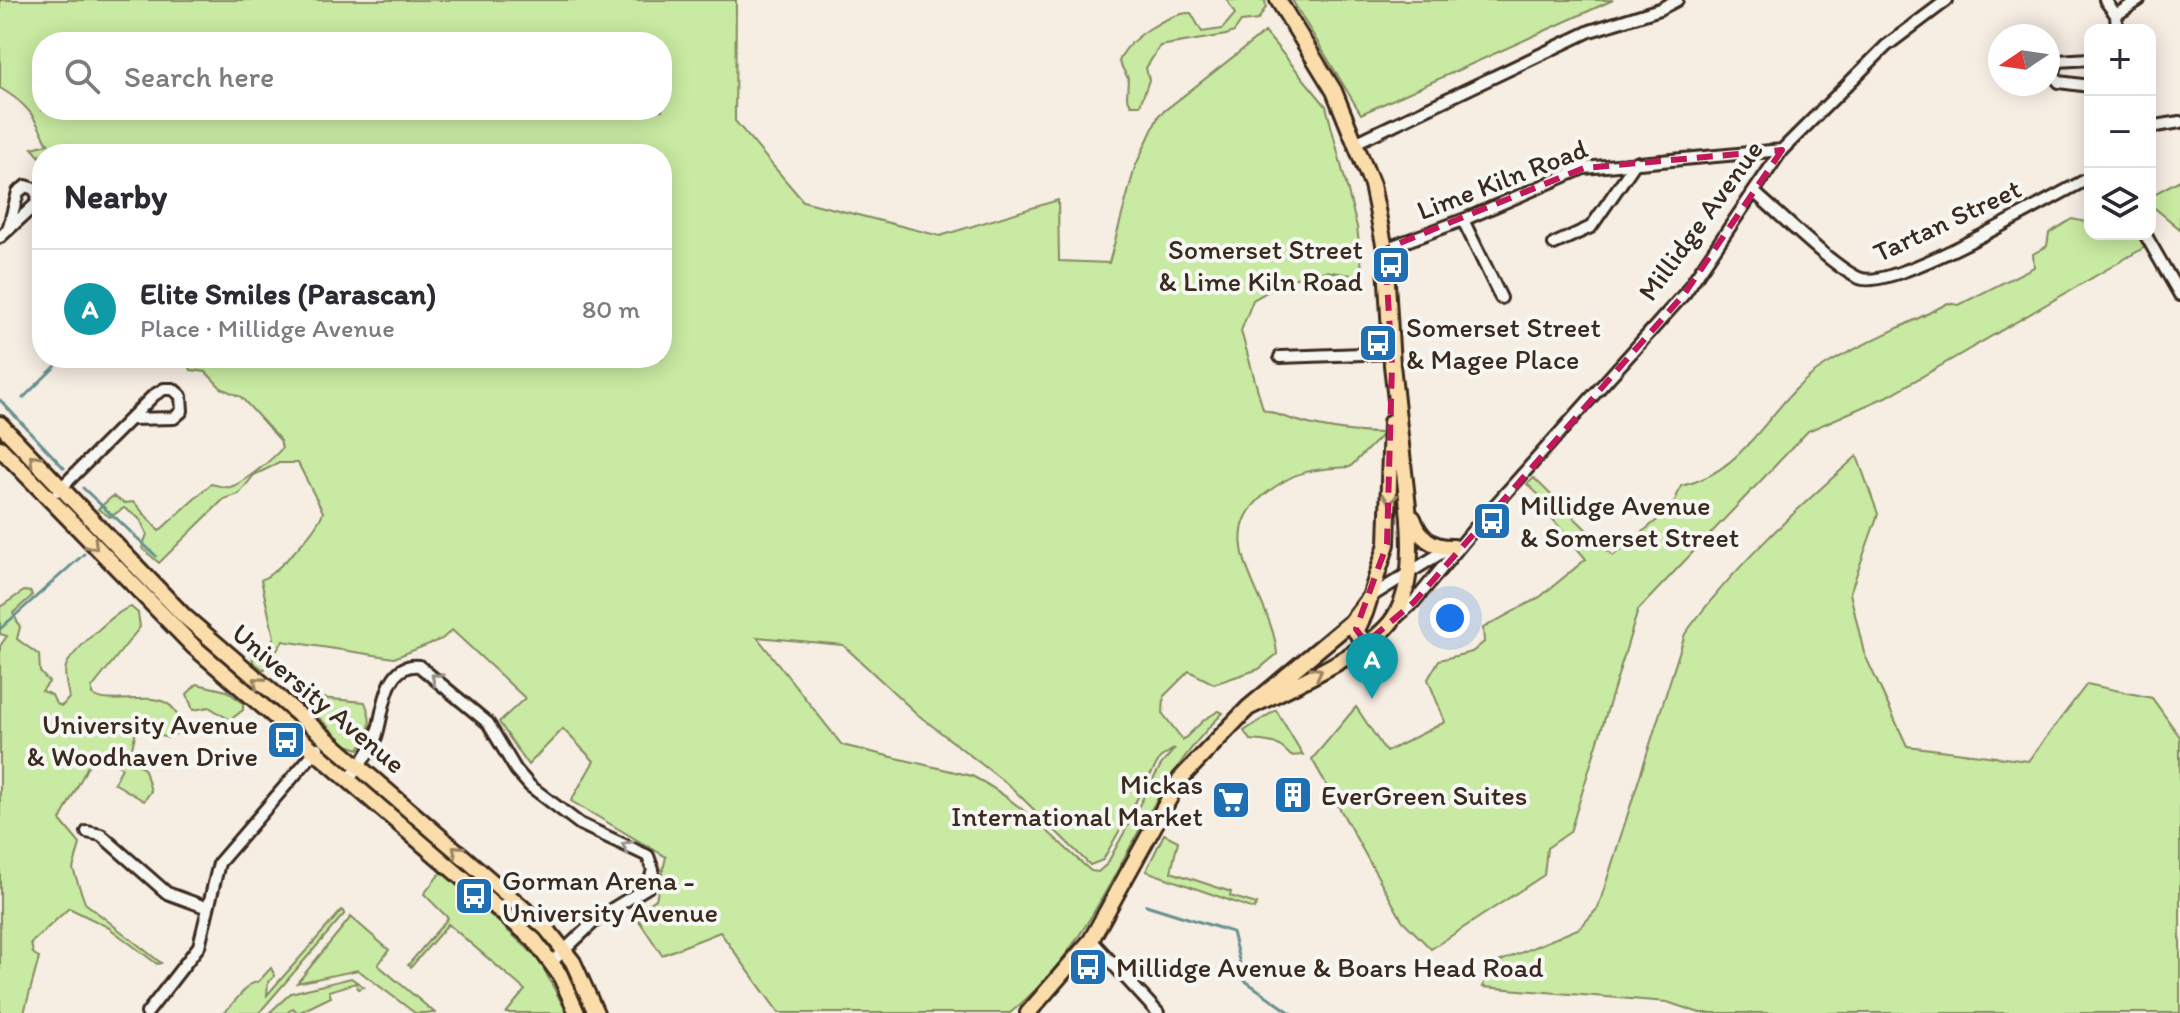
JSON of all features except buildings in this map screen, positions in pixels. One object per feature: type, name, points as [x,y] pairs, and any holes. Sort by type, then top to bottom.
[{"type":"main road","points":[[1278,0],[1319,63],[1357,142],[1372,185],[1385,249],[1392,359],[1408,507],[1407,574],[1392,621]]},
{"type":"main road","points":[[1366,643],[1356,632],[1383,561],[1389,527],[1392,359]]},
{"type":"main road","name":"University Avenue","points":[[3,432],[62,488],[184,616],[538,921],[566,951],[596,1013]]},
{"type":"main road","name":"University Avenue","points":[[0,448],[172,625],[314,752],[519,926],[552,962],[577,1013]]},
{"type":"main road","points":[[1408,507],[1421,536],[1437,547],[1452,547]]},
{"type":"main road","name":"Millidge Avenue","points":[[1028,1013],[1091,940],[1176,784],[1248,708],[1351,622],[1370,597]]},
{"type":"main road","name":"Millidge Avenue","points":[[1248,708],[1366,643],[1392,621]]},
{"type":"street","points":[[1357,142],[1590,31],[1652,12],[1677,0]]},
{"type":"street","name":"Millidge Avenue","points":[[1392,621],[1414,602],[1479,523],[1685,293],[1782,150],[1886,46],[1947,0]]},
{"type":"street","points":[[2105,0],[2116,15],[2117,24]]},
{"type":"street","points":[[2116,15],[2139,0]]},
{"type":"street","points":[[2084,59],[2058,61],[2053,74],[2059,82],[2084,85]]},
{"type":"street","points":[[2156,126],[2180,122]]},
{"type":"street","name":"Lime Kiln Road","points":[[1385,249],[1463,220],[1573,171],[1636,162],[1782,150]]},
{"type":"street","points":[[1554,244],[1591,227],[1636,162]]},
{"type":"street","name":"Tartan Street","points":[[1755,193],[1852,275],[1872,282],[1922,264],[2084,181]]},
{"type":"street","points":[[1463,220],[1501,298]]},
{"type":"street","points":[[2148,240],[2180,295]]},
{"type":"street","points":[[1280,357],[1392,359]]},
{"type":"street","points":[[50,499],[131,419],[164,389],[173,389],[181,396],[184,406],[174,418],[131,419]]},
{"type":"street","name":"Millidge Avenue","points":[[1370,597],[1452,547],[1479,523]]},
{"type":"street","points":[[348,781],[376,737],[393,679],[403,668],[419,666],[488,723],[516,770],[530,786],[580,824],[648,856],[653,870],[648,887],[599,917],[552,962]]},
{"type":"street","points":[[147,1013],[195,953],[219,863],[325,739]]},
{"type":"street","points":[[87,832],[101,835],[167,893],[208,908]]},
{"type":"street","points":[[1091,940],[1158,1013]]},
{"type":"highlighted area","points":[[1782,150],[1685,293],[1414,602],[1366,643],[1356,629],[1387,544],[1392,365],[1385,249],[1584,168]]},
{"type":"green space","points":[[0,0],[736,0],[735,121],[803,201],[940,236],[1058,200],[1059,261],[1109,263],[1135,167],[1159,115],[1265,32],[1326,106],[1357,227],[1363,277],[1326,271],[1288,280],[1253,300],[1241,331],[1263,409],[1323,427],[1384,433],[1350,467],[1314,470],[1295,476],[1264,495],[1248,513],[1242,531],[1242,550],[1273,633],[1277,654],[1259,669],[1214,684],[1189,671],[1164,696],[1163,714],[1183,740],[1205,719],[1219,711],[1223,713],[1192,748],[1166,785],[1074,944],[1045,980],[1010,1013],[779,1013],[720,932],[662,955],[634,913],[656,899],[666,857],[571,801],[594,761],[563,729],[528,765],[499,722],[525,698],[452,630],[442,639],[394,658],[283,641],[264,670],[253,662],[252,649],[270,643],[274,637],[261,580],[296,550],[323,512],[298,463],[279,463],[254,475],[239,494],[224,499],[159,563],[142,548],[147,534],[140,519],[124,508],[110,517],[98,509],[113,496],[124,503],[134,502],[159,531],[211,484],[236,485],[282,448],[280,440],[241,397],[221,388],[206,372],[190,368],[672,368],[672,144],[48,144],[35,120],[672,120],[672,32],[32,32],[32,116],[0,88]],"holes":[[[757,637],[843,645],[917,714],[1011,787],[1090,865],[1103,860],[1160,758],[1175,748],[1161,765],[1107,864],[1098,872],[1091,871],[1020,808],[972,776],[842,745]]]},
{"type":"green space","points":[[1227,0],[1265,0],[1266,7],[1258,20],[1241,22],[1234,32],[1226,35],[1160,46],[1146,68],[1149,80],[1140,105],[1131,105],[1127,97],[1128,78],[1119,62],[1129,45],[1149,29],[1182,14],[1191,13],[1202,32],[1222,29],[1235,14]]},
{"type":"green space","points":[[1292,0],[1613,0],[1361,114]]},
{"type":"green space","points":[[2180,180],[2180,229],[2156,209],[2156,193]]},
{"type":"green space","points":[[2072,219],[2084,222],[2084,240],[2144,240],[2147,246],[1890,395],[1808,431],[1638,610],[1570,832],[1547,848],[1544,875],[1431,949],[1402,920],[1312,759],[1356,707],[1386,752],[1445,722],[1428,679],[1439,660],[1472,652],[1484,642],[1483,628],[1540,597],[1586,559],[1536,499],[1539,495],[1527,484],[1534,478],[1613,556],[1672,508],[1681,486],[1705,478],[1726,465],[1807,379],[1826,365],[1948,303],[1959,305],[2034,267],[2033,254],[2047,246],[2049,233]]},
{"type":"green space","points":[[1857,456],[1878,514],[1850,593],[1864,653],[1907,746],[2028,761],[2087,684],[2152,698],[2180,737],[2180,1013],[1700,1013],[1667,1002],[1483,987],[1489,966],[1580,928],[1598,908],[1685,634],[1745,562]]},
{"type":"green space","points":[[24,591],[31,592],[32,596],[13,613],[20,627],[17,639],[39,655],[40,672],[49,682],[42,691],[52,695],[56,704],[62,706],[69,698],[65,674],[70,660],[106,623],[131,607],[138,613],[140,627],[92,688],[92,695],[117,700],[158,700],[169,705],[177,715],[181,731],[168,738],[141,730],[135,735],[130,757],[145,770],[151,791],[144,801],[114,783],[122,768],[106,756],[91,760],[60,820],[80,844],[73,869],[85,903],[161,963],[157,964],[108,927],[69,908],[31,943],[33,953],[39,958],[24,1013],[0,1013],[0,646],[7,636],[0,634],[0,607]]},
{"type":"green space","points":[[197,684],[227,691],[243,703],[243,710],[230,720],[209,707],[193,710],[187,694]]},
{"type":"green space","points":[[296,696],[365,702],[370,726],[359,749],[347,745]]},
{"type":"green space","points":[[1276,710],[1303,755],[1291,756],[1277,744],[1250,740],[1244,731]]},
{"type":"green space","points":[[1164,834],[1178,841],[1171,872],[1231,892],[1230,896],[1257,904],[1254,909],[1146,871]]},
{"type":"green space","points":[[442,871],[538,958],[567,1013],[506,1013],[525,990],[448,924],[411,967],[408,965],[448,918],[424,894]]},
{"type":"green space","points":[[342,910],[345,913],[259,1013],[224,1013],[249,985],[259,981],[271,968],[275,976],[268,982],[267,995]]},
{"type":"green space","points":[[351,917],[389,950],[378,965],[435,1013],[415,1013],[358,970],[297,983]]},
{"type":"green space","points":[[351,978],[364,987],[358,989],[356,983],[329,991],[331,997],[298,1013],[293,1008],[287,1013],[269,1013],[291,993]]},
{"type":"waterway","points":[[23,398],[54,368]]},
{"type":"waterway","points":[[0,400],[64,468]]},
{"type":"waterway","points":[[83,488],[115,518]]},
{"type":"waterway","points":[[116,518],[156,556]]},
{"type":"waterway","points":[[0,629],[84,554]]},
{"type":"waterway","points":[[1146,905],[1232,932],[1244,980],[1291,1013]]},
{"type":"place","name":"Somerset Street & Lime Kiln Road","points":[[1391,265]]},
{"type":"place","name":"Somerset Street & Magee Place","points":[[1378,343]]},
{"type":"place","name":"Millidge Avenue & Somerset Street","points":[[1492,521]]},
{"type":"place","name":"Elite Smiles (Parascan)","points":[[1372,699]]},
{"type":"place","name":"University Avenue & Woodhaven Drive","points":[[286,740]]},
{"type":"place","name":"EverGreen Suites","points":[[1293,795]]},
{"type":"place","name":"Mickas International Market","points":[[1231,800]]},
{"type":"place","name":"Gorman Arena - University Avenue","points":[[474,896]]},
{"type":"place","name":"Millidge Avenue & Boars Head Road","points":[[1088,967]]}]
